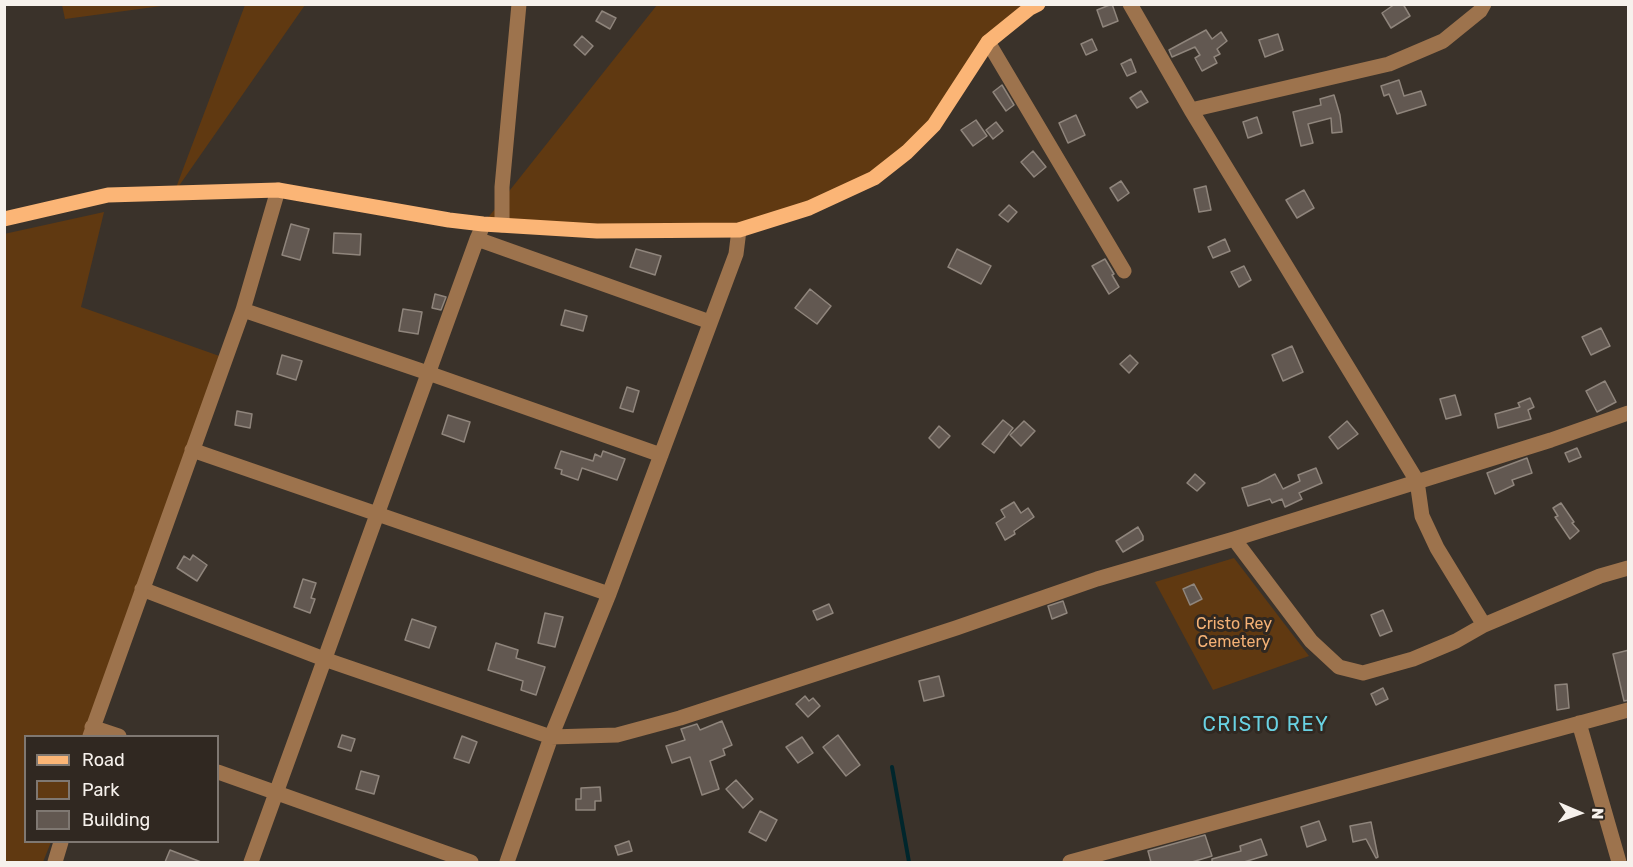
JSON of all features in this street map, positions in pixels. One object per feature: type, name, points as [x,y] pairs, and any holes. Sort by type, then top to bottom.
[{"type":"main road","points":[[4,219],[108,195],[278,190],[483,224],[597,231],[739,230],[809,208],[874,178],[907,152],[934,124],[988,42],[1038,4]]},
{"type":"street","points":[[502,225],[502,187],[519,4]]},
{"type":"street","points":[[1130,4],[1191,110],[1417,481],[1422,516],[1437,548],[1484,625]]},
{"type":"street","points":[[1191,110],[1389,64],[1443,41],[1480,11],[1484,4]]},
{"type":"street","points":[[988,42],[1124,271]]},
{"type":"street","points":[[112,735],[91,732],[243,310],[278,190]]},
{"type":"street","points":[[250,862],[483,224]]},
{"type":"street","points":[[507,862],[550,737],[609,594],[735,254],[739,230]]},
{"type":"street","points":[[477,239],[710,322]]},
{"type":"street","points":[[243,310],[661,455]]},
{"type":"street","points":[[142,589],[324,659],[550,737],[617,735],[680,718],[956,628],[1097,579],[1234,539],[1629,414]]},
{"type":"street","points":[[192,450],[609,594]]},
{"type":"street","points":[[1234,539],[1311,641],[1339,667],[1363,673],[1413,659],[1455,641],[1484,625],[1600,576],[1629,568]]},
{"type":"street","points":[[1070,862],[1629,710]]},
{"type":"street","points":[[1579,723],[1619,862]]},
{"type":"street","points":[[219,772],[471,862]]},
{"type":"street","points":[[55,862],[61,843]]},
{"type":"green space","points":[[62,4],[169,5],[65,19]]},
{"type":"green space","points":[[245,5],[305,5],[174,193]]},
{"type":"green space","points":[[657,5],[1038,5],[988,42],[934,125],[874,178],[739,230],[483,224]]},
{"type":"green space","points":[[104,212],[81,307],[225,358],[89,735],[24,735],[24,843],[51,843],[43,862],[5,862],[4,234]]},
{"type":"green space","name":"Cristo Rey Cemetery","points":[[1234,558],[1309,656],[1213,690],[1155,582]]},
{"type":"building","points":[[1112,4],[1118,21],[1103,27],[1097,10]]},
{"type":"building","points":[[1395,4],[1403,4],[1410,16],[1391,28],[1382,13]]},
{"type":"building","points":[[602,11],[616,18],[610,29],[596,21]]},
{"type":"building","points":[[1206,30],[1212,39],[1221,32],[1227,41],[1217,49],[1220,54],[1214,57],[1217,63],[1202,71],[1195,58],[1200,55],[1195,47],[1172,57],[1169,50]]},
{"type":"building","points":[[1278,34],[1283,50],[1265,57],[1259,40]]},
{"type":"building","points":[[582,36],[593,46],[585,55],[574,45]]},
{"type":"building","points":[[1092,39],[1097,50],[1086,55],[1081,44]]},
{"type":"building","points":[[1131,59],[1136,72],[1127,76],[1121,64]]},
{"type":"building","points":[[1399,80],[1404,96],[1421,91],[1426,105],[1397,114],[1389,94],[1384,96],[1381,86]]},
{"type":"building","points":[[1002,85],[1014,105],[1006,111],[993,92]]},
{"type":"building","points":[[1141,91],[1148,102],[1137,108],[1130,98]]},
{"type":"building","points":[[1334,95],[1342,132],[1332,133],[1331,118],[1308,124],[1313,143],[1301,146],[1293,112],[1321,105],[1320,99]]},
{"type":"building","points":[[1076,115],[1085,135],[1068,143],[1059,123]]},
{"type":"building","points":[[1257,117],[1262,133],[1248,138],[1243,122]]},
{"type":"building","points":[[976,120],[987,136],[973,146],[961,130]]},
{"type":"building","points":[[996,122],[1003,131],[993,139],[986,130]]},
{"type":"building","points":[[1033,151],[1046,167],[1034,177],[1021,162]]},
{"type":"building","points":[[1121,181],[1129,193],[1118,201],[1110,188]]},
{"type":"building","points":[[1206,186],[1211,210],[1199,212],[1194,189]]},
{"type":"building","points":[[1304,190],[1314,208],[1297,218],[1286,200]]},
{"type":"building","points":[[1009,205],[1017,212],[1008,222],[999,215]]},
{"type":"building","points":[[291,224],[309,229],[300,260],[282,255]]},
{"type":"building","points":[[334,233],[361,234],[360,255],[333,253]]},
{"type":"building","points":[[1225,239],[1230,251],[1213,258],[1208,247]]},
{"type":"building","points":[[636,249],[661,256],[655,275],[630,267]]},
{"type":"building","points":[[957,249],[991,266],[981,284],[948,267]]},
{"type":"building","points":[[1105,259],[1119,287],[1109,294],[1092,266]]},
{"type":"building","points":[[1244,266],[1251,280],[1239,287],[1231,272]]},
{"type":"building","points":[[810,289],[831,306],[817,324],[795,308]]},
{"type":"building","points":[[435,294],[446,297],[441,310],[432,308]]},
{"type":"building","points":[[403,309],[422,312],[418,334],[399,331]]},
{"type":"building","points":[[565,310],[587,316],[583,331],[561,325]]},
{"type":"building","points":[[1601,328],[1610,346],[1591,355],[1582,337]]},
{"type":"building","points":[[1292,346],[1303,372],[1283,381],[1272,355]]},
{"type":"building","points":[[282,355],[302,361],[296,380],[277,374]]},
{"type":"building","points":[[1130,355],[1138,363],[1129,373],[1120,364]]},
{"type":"building","points":[[1605,381],[1616,402],[1597,412],[1586,391]]},
{"type":"building","points":[[627,387],[639,391],[633,412],[620,408]]},
{"type":"building","points":[[1455,395],[1461,415],[1446,419],[1440,399]]},
{"type":"building","points":[[1530,398],[1534,407],[1528,410],[1531,419],[1498,428],[1495,414],[1520,407],[1518,403]]},
{"type":"building","points":[[237,411],[252,414],[250,428],[235,425]]},
{"type":"building","points":[[448,415],[470,422],[464,442],[442,434]]},
{"type":"building","points":[[1003,420],[1013,428],[994,453],[982,444]]},
{"type":"building","points":[[1024,421],[1035,431],[1021,446],[1010,435]]},
{"type":"building","points":[[1347,421],[1358,434],[1338,449],[1329,437]]},
{"type":"building","points":[[939,426],[950,436],[939,448],[929,438]]},
{"type":"building","points":[[1577,448],[1581,457],[1569,462],[1565,453]]},
{"type":"building","points":[[561,451],[593,461],[595,454],[601,457],[603,451],[625,459],[617,480],[582,468],[578,480],[561,474],[562,470],[555,468]]},
{"type":"building","points":[[1527,458],[1532,473],[1512,480],[1514,485],[1495,494],[1487,473]]},
{"type":"building","points":[[1316,468],[1322,483],[1299,493],[1302,499],[1285,507],[1282,499],[1272,503],[1270,499],[1248,506],[1242,488],[1275,474],[1283,489],[1300,481],[1298,475]]},
{"type":"building","points":[[1195,474],[1205,483],[1197,491],[1187,483]]},
{"type":"building","points":[[1014,502],[1021,513],[1028,508],[1034,517],[1005,540],[996,523],[1005,517],[1001,510]]},
{"type":"building","points":[[1561,503],[1579,531],[1570,539],[1555,517],[1558,516],[1553,508]]},
{"type":"building","points":[[1138,527],[1143,540],[1123,552],[1116,541]]},
{"type":"building","points":[[193,555],[207,565],[197,581],[177,568],[184,556],[190,560]]},
{"type":"building","points":[[303,579],[316,583],[311,598],[315,599],[310,613],[294,607]]},
{"type":"building","points":[[1194,584],[1202,599],[1190,605],[1183,589]]},
{"type":"building","points":[[1063,601],[1067,613],[1052,619],[1048,606]]},
{"type":"building","points":[[829,604],[833,613],[817,620],[813,611]]},
{"type":"building","points":[[1383,610],[1392,631],[1380,636],[1371,615]]},
{"type":"building","points":[[545,613],[563,617],[555,647],[538,643]]},
{"type":"building","points":[[412,619],[436,627],[429,648],[405,640]]},
{"type":"building","points":[[496,643],[518,650],[516,658],[545,667],[536,695],[521,690],[523,681],[488,670]]},
{"type":"building","points":[[1629,650],[1629,700],[1624,701],[1613,654]]},
{"type":"building","points":[[939,676],[944,696],[924,701],[919,681]]},
{"type":"building","points":[[1567,684],[1569,708],[1557,710],[1555,685]]},
{"type":"building","points":[[1383,688],[1388,699],[1376,705],[1371,694]]},
{"type":"building","points":[[805,696],[809,701],[813,698],[820,706],[808,717],[796,704]]},
{"type":"building","points":[[722,721],[732,745],[723,749],[725,755],[710,761],[719,789],[702,795],[690,757],[672,763],[666,746],[685,740],[681,729],[697,724],[700,730]]},
{"type":"building","points":[[342,735],[355,739],[351,751],[338,747]]},
{"type":"building","points":[[838,735],[860,765],[846,776],[823,747]]},
{"type":"building","points":[[462,736],[477,742],[469,763],[454,758]]},
{"type":"building","points":[[802,737],[813,753],[798,763],[786,747]]},
{"type":"building","points":[[361,771],[379,776],[374,794],[356,789]]},
{"type":"building","points":[[736,780],[753,799],[743,808],[726,789]]},
{"type":"building","points":[[600,787],[601,801],[595,801],[595,810],[576,810],[576,799],[581,799],[581,788]]},
{"type":"building","points":[[760,811],[777,820],[766,841],[749,832]]},
{"type":"building","points":[[1319,821],[1326,840],[1307,847],[1301,827]]},
{"type":"building","points":[[1371,822],[1378,857],[1376,858],[1366,839],[1353,842],[1350,826]]},
{"type":"building","points":[[1205,835],[1212,856],[1192,862],[1151,862],[1148,851]]},
{"type":"building","points":[[1261,839],[1267,855],[1244,862],[1212,862],[1212,859],[1241,851],[1240,846]]},
{"type":"building","points":[[629,841],[632,851],[618,855],[615,846]]},
{"type":"building","points":[[170,850],[201,862],[165,862]]},
{"type":"waterway","points":[[892,767],[909,862]]},
{"type":"district","name":"CRISTO REY","points":[[1266,725]]}]
